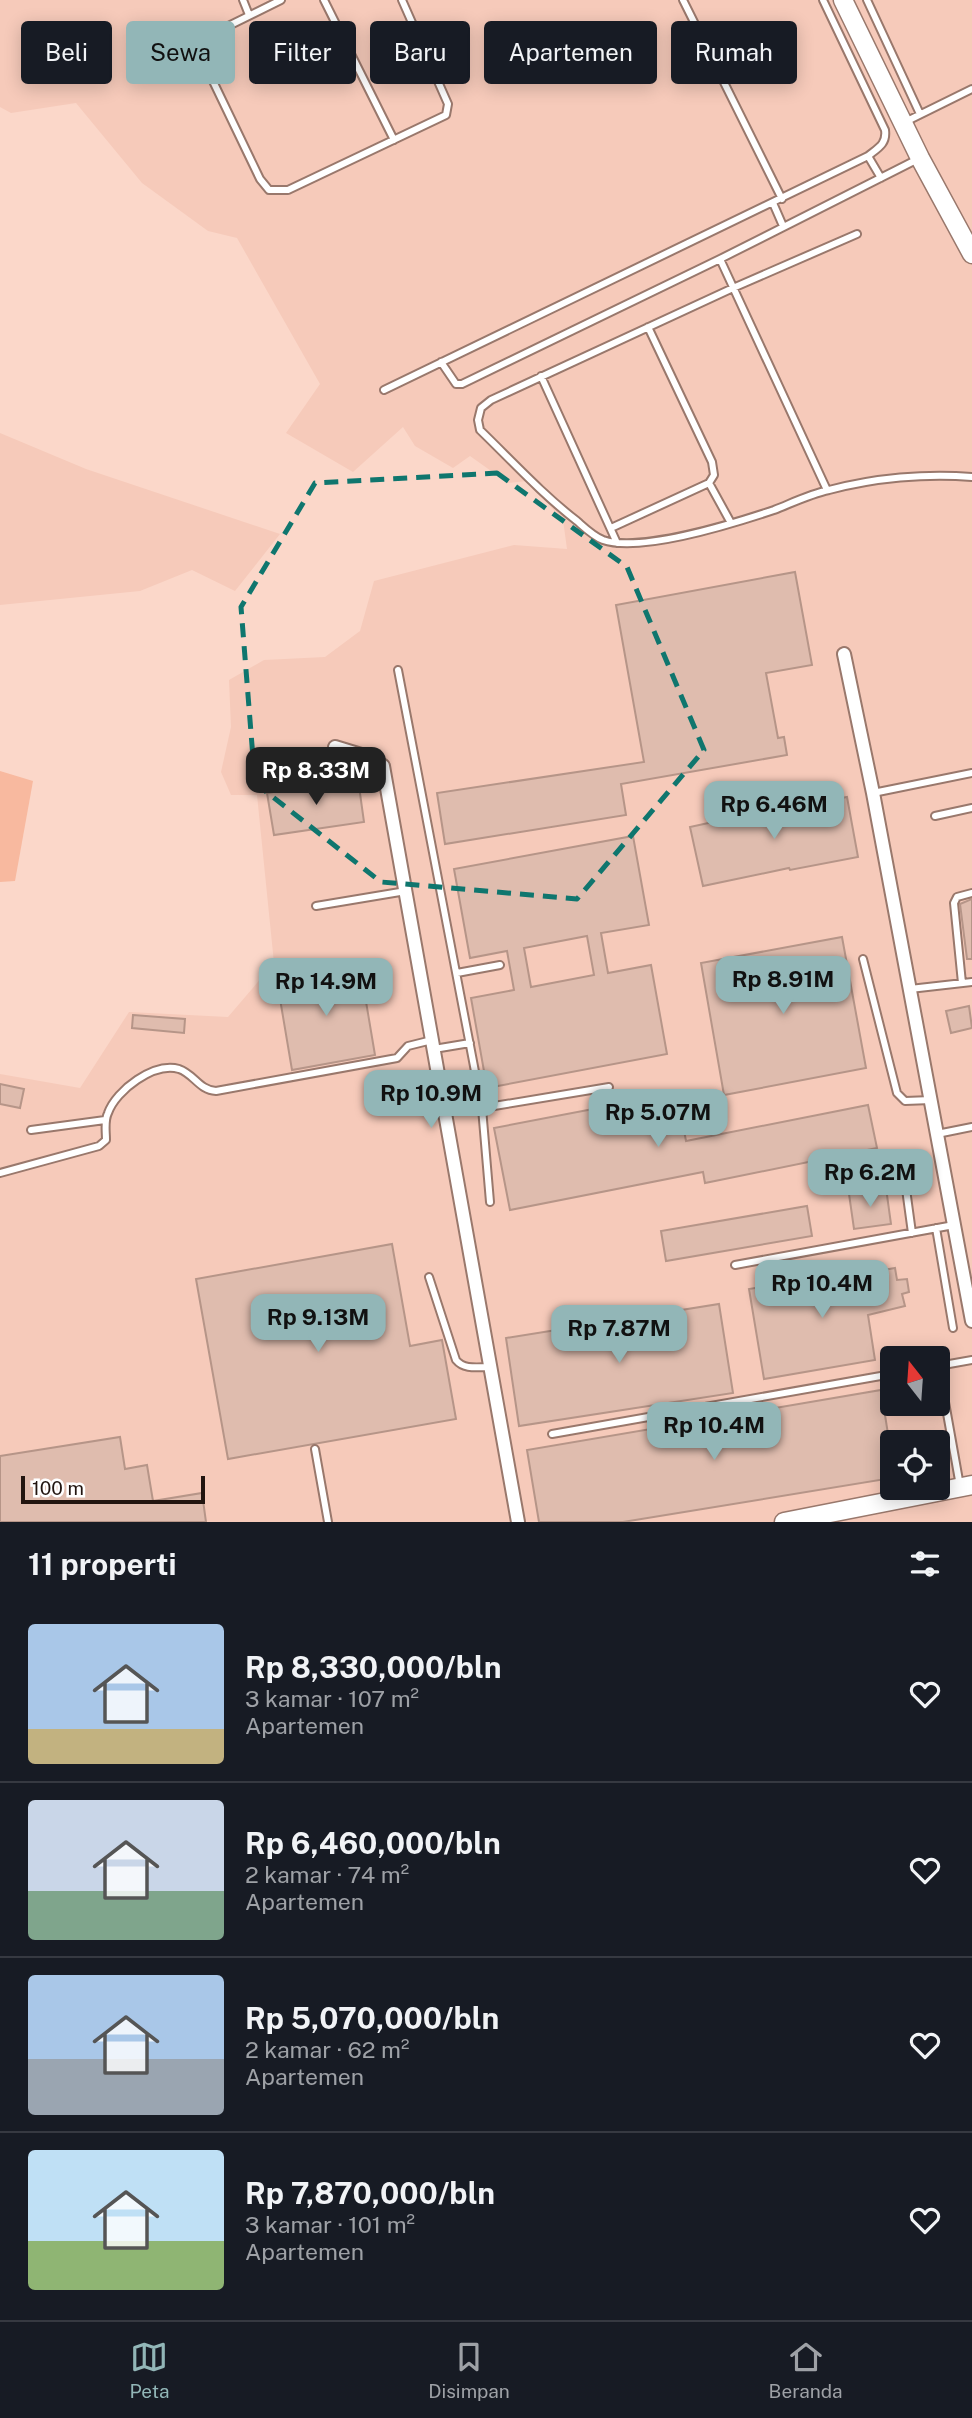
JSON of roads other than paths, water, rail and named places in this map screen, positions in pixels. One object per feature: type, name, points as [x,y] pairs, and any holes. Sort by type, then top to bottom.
[{"type":"street","points":[[843,0],[920,158],[967,232],[972,254]]},
{"type":"street","points":[[844,654],[873,793],[972,1321]]},
{"type":"street","points":[[335,747],[371,758],[383,766],[518,1522]]},
{"type":"street","points":[[783,1522],[966,1487]]},
{"type":"lane","points":[[243,0],[249,15]]},
{"type":"lane","points":[[281,0],[206,37],[200,42],[199,52],[260,179],[269,190],[288,190],[442,118],[449,110],[402,0]]},
{"type":"lane","points":[[324,0],[394,140]]},
{"type":"lane","points":[[683,0],[782,199]]},
{"type":"lane","points":[[384,390],[782,199],[868,156],[883,144],[885,130],[823,0]]},
{"type":"lane","points":[[867,0],[920,114]]},
{"type":"lane","points":[[902,123],[972,89]]},
{"type":"lane","points":[[868,156],[881,178]]},
{"type":"lane","points":[[441,362],[456,384],[462,384],[920,158]]},
{"type":"lane","points":[[773,203],[783,226]]},
{"type":"lane","points":[[858,234],[733,288],[491,400],[481,408],[478,420],[480,430],[556,505],[595,536],[617,543],[657,541],[732,523],[827,490],[908,478],[972,477]]},
{"type":"lane","points":[[720,259],[827,490]]},
{"type":"lane","points":[[611,528],[709,483],[714,475],[712,463],[648,327]]},
{"type":"lane","points":[[541,376],[617,543]]},
{"type":"lane","points":[[709,483],[732,523]]},
{"type":"lane","points":[[398,670],[482,1108],[490,1202]]},
{"type":"lane","points":[[873,793],[972,773]]},
{"type":"lane","points":[[935,816],[972,808]]},
{"type":"lane","points":[[316,906],[406,891]]},
{"type":"lane","points":[[962,983],[954,903],[957,897],[972,893]]},
{"type":"lane","points":[[863,959],[897,1093],[905,1101],[930,1100]]},
{"type":"lane","points":[[457,973],[500,965]]},
{"type":"lane","points":[[910,989],[972,982]]},
{"type":"lane","points":[[0,1173],[99,1146],[106,1140],[108,1110],[118,1094],[148,1074],[176,1068],[201,1087],[216,1091],[397,1058],[408,1046],[470,1043]]},
{"type":"lane","points":[[482,1108],[609,1087]]},
{"type":"lane","points":[[31,1130],[106,1120]]},
{"type":"lane","points":[[937,1135],[972,1127]]},
{"type":"lane","points":[[903,1167],[912,1233]]},
{"type":"lane","points":[[735,1265],[954,1225]]},
{"type":"lane","points":[[936,1228],[953,1328]]},
{"type":"lane","points":[[429,1277],[456,1360],[467,1367],[490,1367]]},
{"type":"lane","points":[[950,1364],[972,1360]]},
{"type":"lane","points":[[552,1434],[880,1376]]},
{"type":"lane","points":[[949,1416],[966,1487]]},
{"type":"lane","points":[[315,1449],[328,1522]]}]
